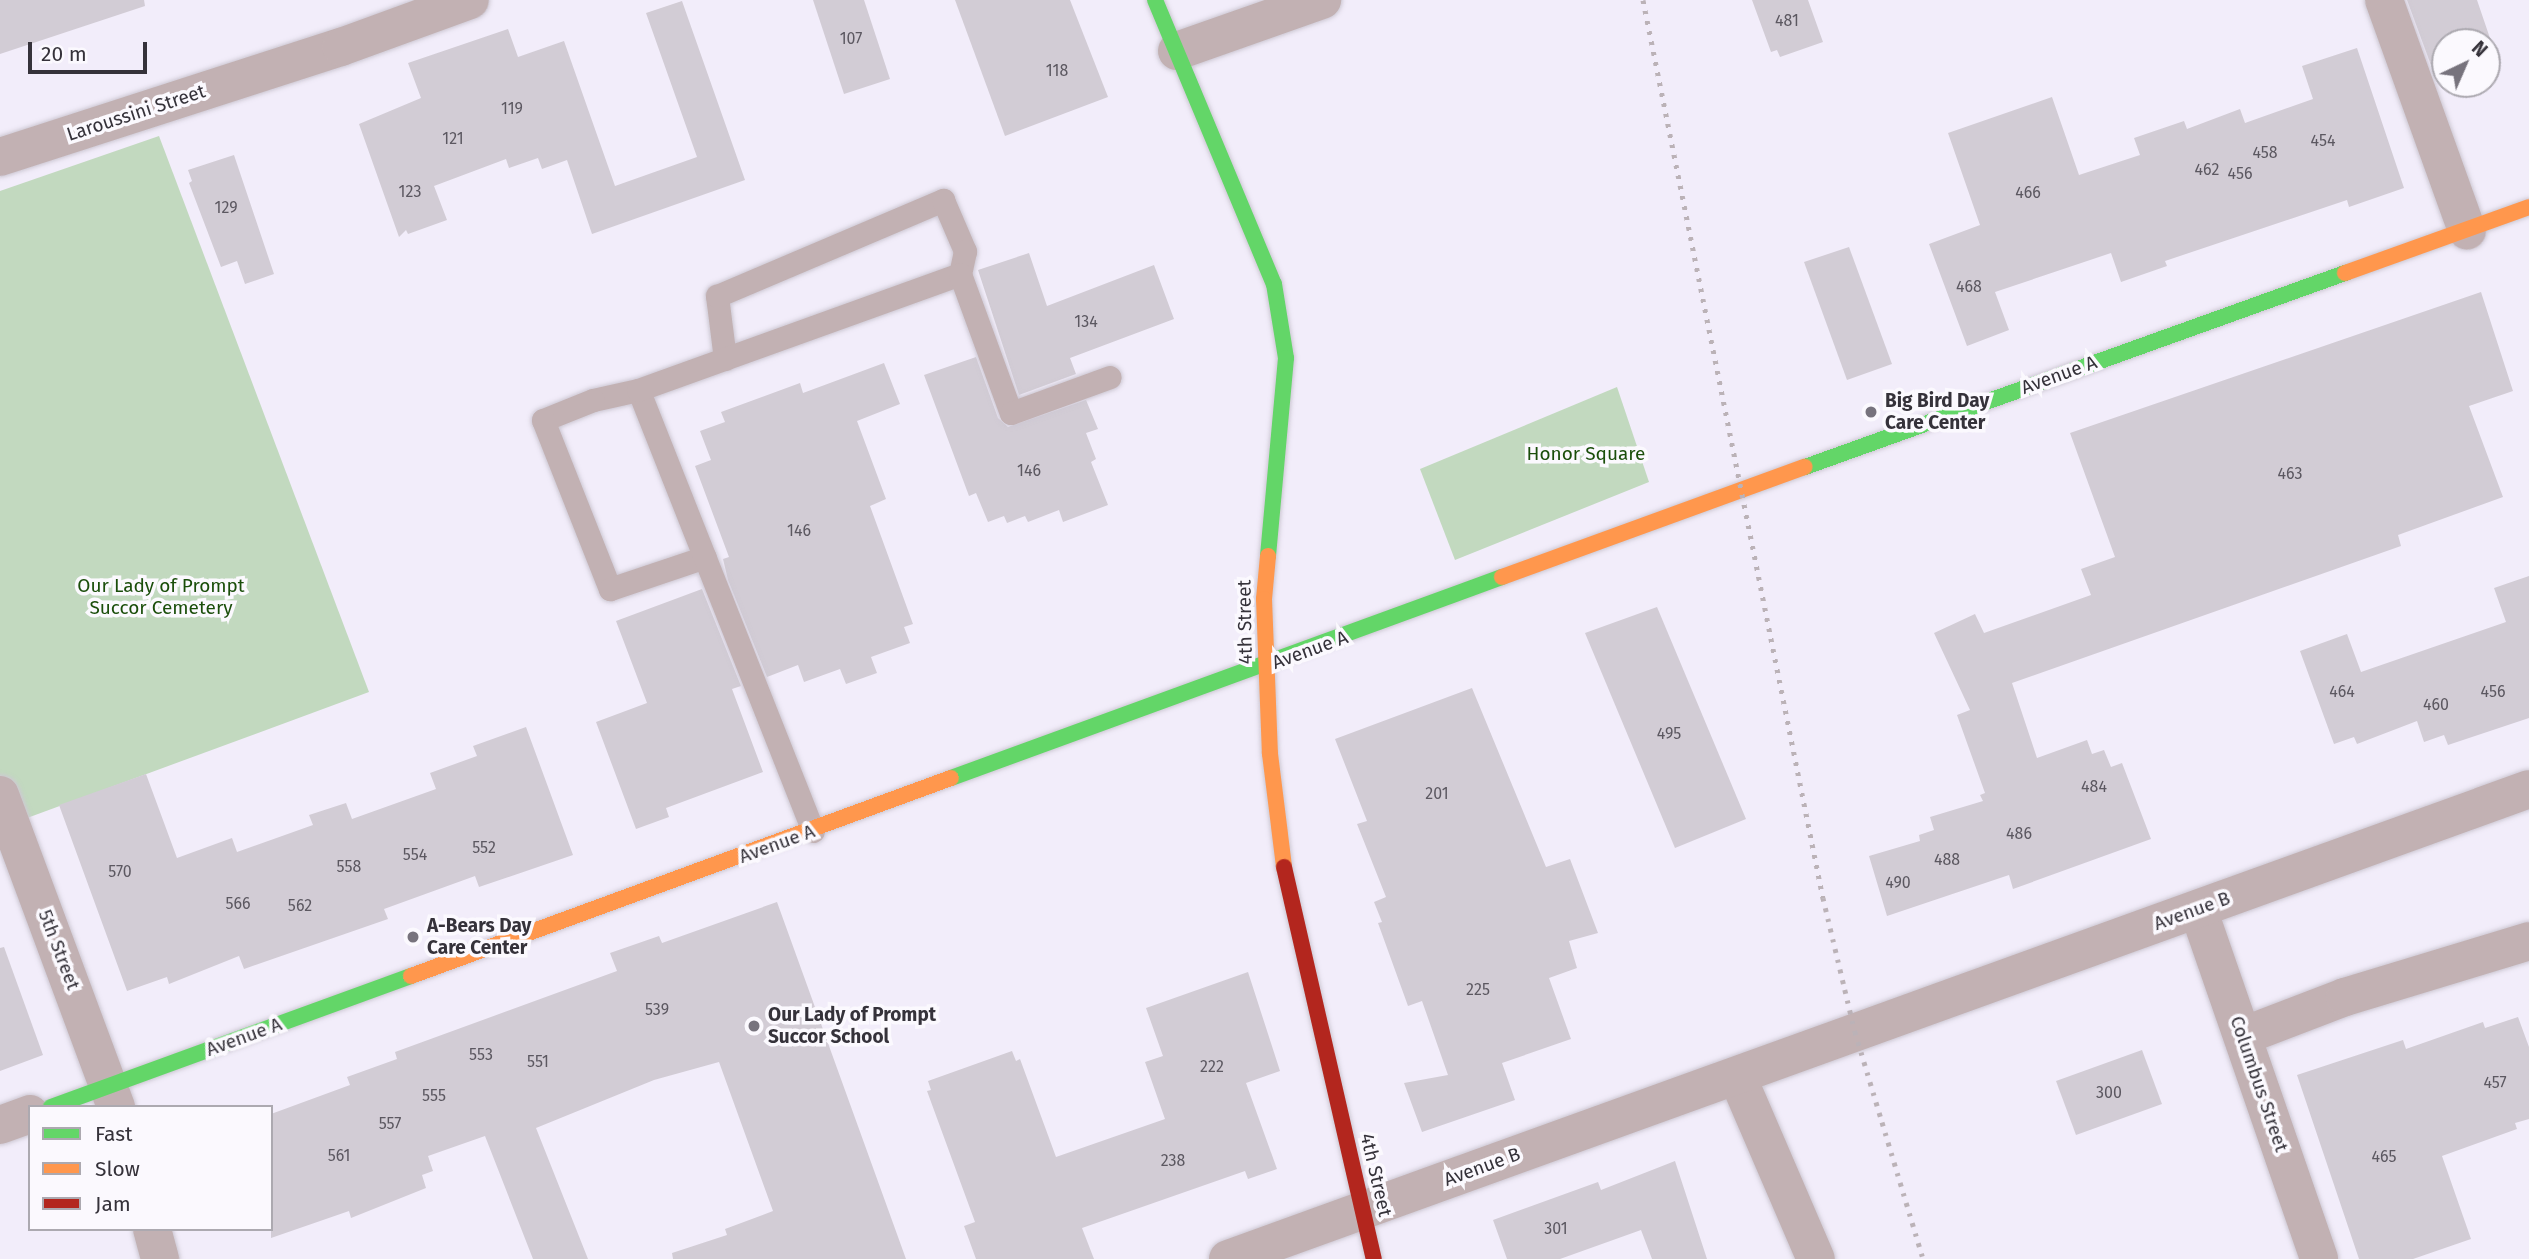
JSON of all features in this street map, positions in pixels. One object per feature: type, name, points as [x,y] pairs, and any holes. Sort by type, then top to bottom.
[{"type":"street","name":"Laroussini Street","points":[[0,157],[341,47],[470,0]]},
{"type":"street","name":"4th Street","points":[[1155,0],[1274,284],[1286,358],[1281,448],[1268,531],[1264,599],[1270,754],[1284,867],[1374,1259]]},
{"type":"street","points":[[1177,51],[1322,0]]},
{"type":"street","points":[[2384,0],[2467,230]]},
{"type":"street","name":"Avenue A","points":[[62,1105],[113,1096],[813,831],[1740,489],[2529,207]]},
{"type":"street","name":"Avenue B","points":[[1228,1259],[2529,789]]},
{"type":"street","name":"5th Street","points":[[0,795],[113,1096]]},
{"type":"street","name":"Columbus Street","points":[[2199,909],[2319,1259]]},
{"type":"street","points":[[2243,1036],[2345,997],[2529,941]]},
{"type":"street","points":[[1737,1076],[1816,1259]]},
{"type":"street","points":[[0,1125],[28,1115]]},
{"type":"street","points":[[153,1231],[160,1259]]},
{"type":"lane","points":[[725,359],[717,296],[943,200],[965,251],[960,274],[1012,413],[1110,377]]},
{"type":"lane","points":[[705,558],[610,589],[543,420],[593,400],[638,390],[960,274]]},
{"type":"lane","points":[[638,390],[813,831]]},
{"type":"green space","name":"Our Lady of Prompt Succor Cemetery","points":[[159,136],[369,692],[0,828],[0,191]]},
{"type":"green space","name":"Honor Square","points":[[1617,387],[1649,482],[1455,560],[1420,469]]},
{"type":"building","points":[[0,0],[144,0],[145,6],[0,54]]},
{"type":"building","points":[[813,0],[864,0],[890,79],[844,94]]},
{"type":"building","points":[[955,0],[1070,0],[1108,97],[1005,136]]},
{"type":"building","points":[[1752,0],[1808,0],[1823,42],[1780,57],[1777,50],[1771,52]]},
{"type":"building","points":[[2407,0],[2477,0],[2487,28],[2431,28],[2431,65]]},
{"type":"building","points":[[682,1],[745,180],[592,234],[567,160],[542,169],[538,158],[509,168],[506,159],[434,186],[447,220],[408,234],[406,230],[399,237],[359,124],[421,98],[408,63],[508,29],[518,57],[564,41],[615,186],[697,157],[646,13]]},
{"type":"building","points":[[2357,48],[2404,188],[2349,207],[2347,200],[2165,261],[2167,266],[2121,282],[2111,253],[1995,292],[2009,330],[1967,346],[1929,244],[1980,225],[1948,133],[2052,97],[2079,175],[2140,155],[2134,138],[2184,121],[2187,129],[2240,109],[2245,123],[2313,99],[2302,66]]},
{"type":"building","points":[[234,155],[274,274],[245,284],[237,261],[221,267],[189,183],[192,181],[188,170]]},
{"type":"building","points":[[1849,247],[1892,364],[1847,380],[1804,262]]},
{"type":"building","points":[[1029,253],[1047,306],[1154,265],[1174,319],[1070,358],[1076,374],[1019,395],[978,270]]},
{"type":"building","points":[[2481,292],[2513,391],[2469,406],[2503,497],[2398,535],[2401,546],[2012,683],[2037,758],[2087,740],[2092,754],[2104,750],[2111,767],[2122,763],[2151,839],[2013,889],[2009,875],[1887,916],[1869,856],[1920,841],[1919,835],[1934,830],[1930,817],[1983,801],[1980,795],[1985,793],[1957,715],[1970,710],[1934,633],[1975,614],[1984,633],[2091,595],[2081,569],[2115,557],[2070,433]]},
{"type":"building","points":[[976,357],[998,418],[1008,427],[1086,400],[1098,429],[1086,433],[1096,459],[1091,462],[1108,505],[1063,522],[1059,510],[1028,522],[1025,516],[1007,523],[1004,516],[988,522],[976,493],[969,496],[924,375]]},
{"type":"building","points":[[884,363],[900,404],[857,421],[886,499],[870,506],[913,624],[904,627],[910,643],[871,657],[877,673],[846,684],[840,669],[804,682],[798,665],[767,677],[728,580],[723,559],[729,557],[695,466],[711,460],[700,431],[725,422],[721,412],[800,383],[803,393]]},
{"type":"building","points":[[2529,576],[2529,718],[2448,745],[2444,735],[2424,742],[2417,721],[2357,744],[2354,737],[2334,744],[2300,651],[2347,634],[2361,672],[2506,622],[2494,588]]},
{"type":"building","points":[[702,589],[741,686],[732,689],[763,772],[666,808],[669,817],[636,829],[596,722],[647,703],[616,621]]},
{"type":"building","points":[[1657,607],[1746,819],[1675,848],[1585,633]]},
{"type":"building","points":[[1472,688],[1546,867],[1570,859],[1598,933],[1569,941],[1577,968],[1549,978],[1571,1039],[1502,1063],[1515,1100],[1422,1132],[1404,1083],[1448,1075],[1422,1001],[1408,1006],[1378,923],[1382,922],[1374,902],[1386,897],[1357,824],[1367,821],[1335,739]]},
{"type":"building","points":[[526,727],[573,855],[479,887],[475,876],[384,909],[388,919],[244,969],[239,956],[169,984],[167,977],[127,991],[59,805],[146,774],[177,858],[232,838],[237,852],[313,825],[309,815],[346,803],[352,819],[436,789],[430,773],[477,756],[473,746]]},
{"type":"building","points":[[777,902],[906,1259],[673,1259],[672,1253],[727,1235],[725,1229],[773,1211],[719,1062],[654,1080],[536,1128],[588,1259],[533,1259],[485,1136],[428,1156],[433,1171],[422,1175],[426,1188],[351,1218],[349,1211],[271,1238],[273,1113],[350,1085],[347,1077],[397,1059],[395,1052],[617,971],[610,953],[659,936],[662,943]]},
{"type":"building","points":[[4,947],[43,1055],[0,1071],[0,948]]},
{"type":"building","points":[[1248,972],[1280,1071],[1246,1083],[1277,1169],[1248,1179],[1245,1171],[1082,1228],[1094,1259],[976,1259],[964,1226],[975,1222],[927,1091],[931,1090],[928,1081],[1012,1051],[1016,1061],[1020,1059],[1056,1157],[1165,1119],[1145,1062],[1163,1056],[1146,1008]]},
{"type":"building","points":[[2518,1017],[2529,1047],[2529,1119],[2515,1123],[2517,1129],[2442,1156],[2471,1239],[2413,1259],[2359,1259],[2297,1075],[2403,1040],[2406,1049],[2483,1022],[2485,1028]]},
{"type":"building","points":[[2142,1050],[2162,1104],[2076,1135],[2056,1081]]},
{"type":"building","points":[[1675,1161],[1707,1259],[1652,1259],[1641,1230],[1560,1259],[1507,1259],[1493,1220],[1598,1182],[1601,1190]]},
{"type":"railway","points":[[1643,0],[1823,898],[1855,1032],[1923,1259]]},
{"type":"traffic: fast","points":[[1155,0],[1274,284],[1286,358],[1268,556]]},
{"type":"traffic: fast","points":[[1805,467],[2345,273]]},
{"type":"traffic: fast","points":[[951,778],[1502,577]]},
{"type":"traffic: fast","points":[[56,1105],[411,976]]},
{"type":"traffic: slow","points":[[2345,273],[2529,207]]},
{"type":"traffic: slow","points":[[1502,577],[1805,467]]},
{"type":"traffic: slow","points":[[1268,556],[1264,599],[1270,754],[1284,867]]},
{"type":"traffic: slow","points":[[411,976],[951,778]]},
{"type":"traffic: jam","points":[[1284,867],[1374,1259]]},
{"type":"place","name":"Big Bird Day Care Center","points":[[1871,412]]},
{"type":"place","name":"A-Bears Day Care Center","points":[[413,937]]},
{"type":"place","name":"Our Lady of Prompt Succor School","points":[[754,1026]]}]
